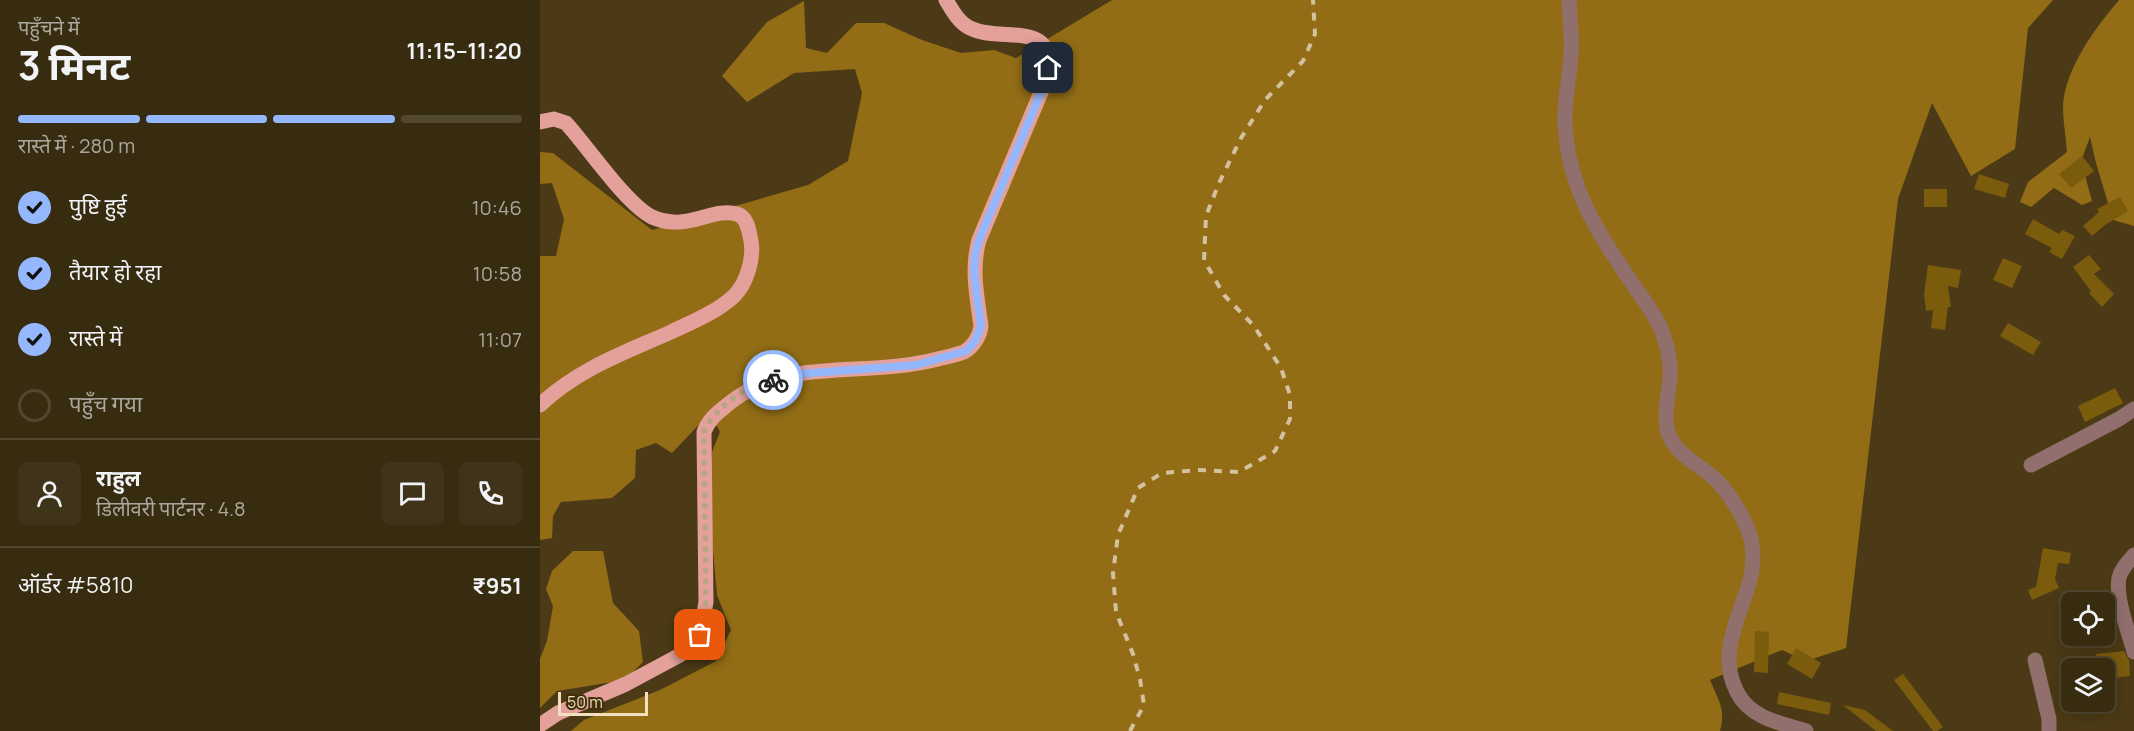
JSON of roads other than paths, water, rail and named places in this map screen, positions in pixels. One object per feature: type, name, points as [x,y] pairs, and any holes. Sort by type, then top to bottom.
[{"type":"main road","points":[[540,725],[558,712],[626,684],[680,655],[700,635],[706,602],[704,432],[710,419],[748,389],[777,379],[798,374],[916,365],[966,351],[980,333],[974,273],[975,255],[979,240],[1047,78],[1048,60],[1044,45],[1030,36],[972,30],[964,25],[946,0]]},
{"type":"main road","points":[[540,122],[554,119],[566,123],[628,196],[652,217],[676,222],[727,213],[738,214],[744,218],[749,228],[752,247],[744,282],[735,296],[690,323],[605,361],[559,387],[540,405]]},
{"type":"street","points":[[1569,0],[1571,54],[1565,121],[1571,166],[1579,190],[1608,247],[1657,319],[1664,337],[1669,354],[1670,374],[1666,414],[1667,432],[1675,448],[1720,484],[1743,519],[1751,537],[1754,555],[1752,572],[1729,644],[1728,662],[1731,678],[1738,694],[1750,709],[1769,720],[1806,731]]},
{"type":"street","points":[[2031,465],[2119,419],[2134,408]]},
{"type":"street","points":[[2134,555],[2126,563],[2119,576],[2118,588],[2134,652]]},
{"type":"street","points":[[2035,660],[2049,720],[2049,731]]},
{"type":"railway","points":[[1130,731],[1144,705],[1133,654],[1116,612],[1113,573],[1118,535],[1138,488],[1162,473],[1199,470],[1239,472],[1275,451],[1290,419],[1290,395],[1281,368],[1254,326],[1224,295],[1204,260],[1206,216],[1241,138],[1265,100],[1303,61],[1315,34],[1313,0]]}]
